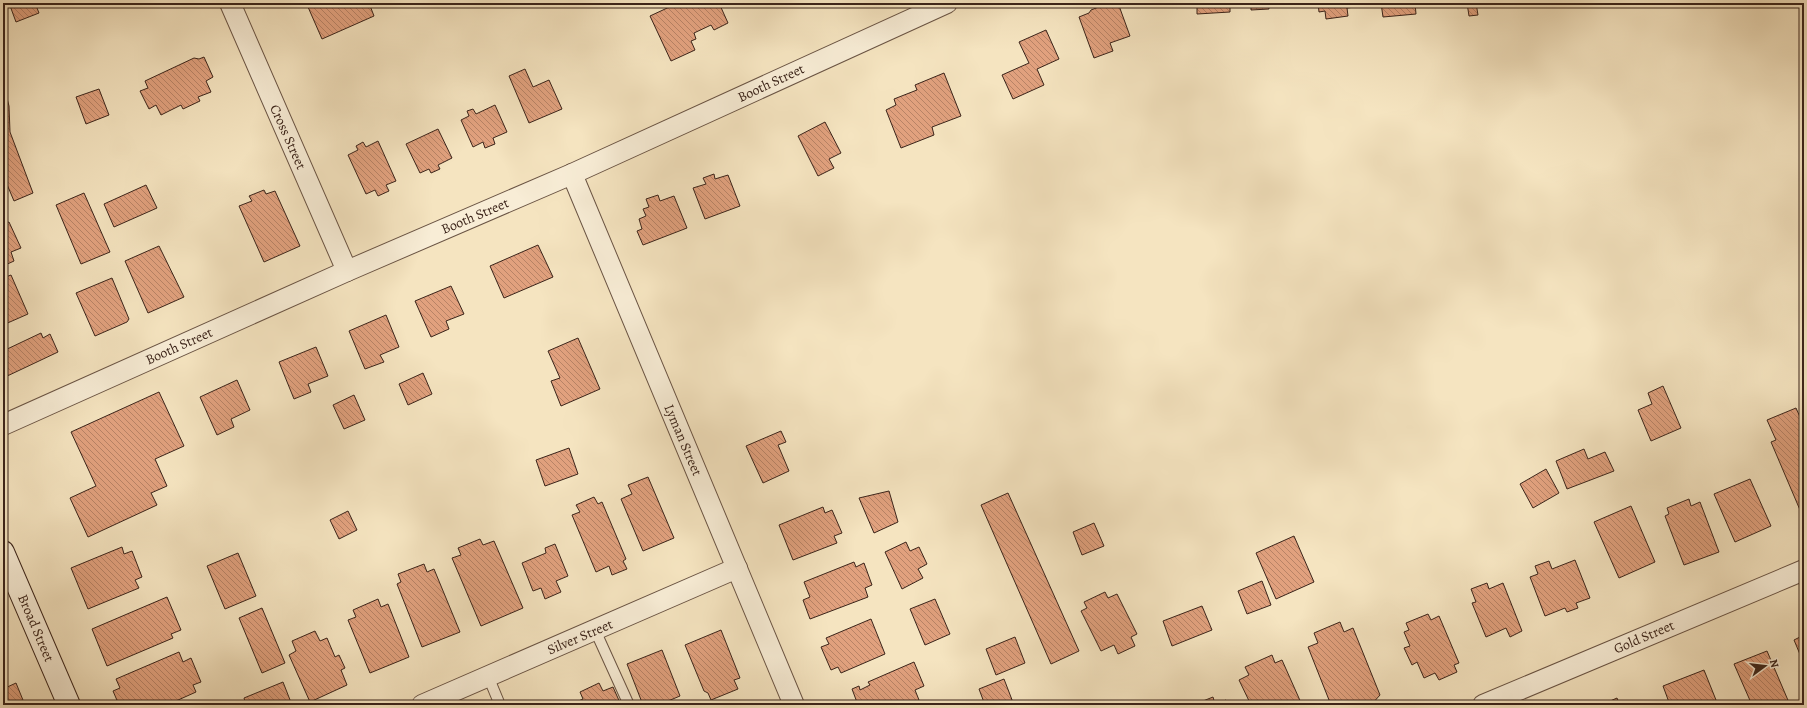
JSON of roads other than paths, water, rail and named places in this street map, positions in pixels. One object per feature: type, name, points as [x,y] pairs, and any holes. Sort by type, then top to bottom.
[{"type":"street","name":"Cross Street","points":[[230,3],[347,271]]},
{"type":"street","name":"Booth Street","points":[[3,425],[347,271],[572,174],[947,3]]},
{"type":"street","name":"Lyman Street","points":[[572,174],[794,705]]},
{"type":"street","name":"Broad Street","points":[[3,552],[69,705]]},
{"type":"street","name":"Silver Street","points":[[422,705],[737,568]]},
{"type":"street","name":"Gold Street","points":[[1484,705],[1804,570]]},
{"type":"lane","points":[[595,630],[629,705]]},
{"type":"lane","points":[[488,676],[500,705]]}]
